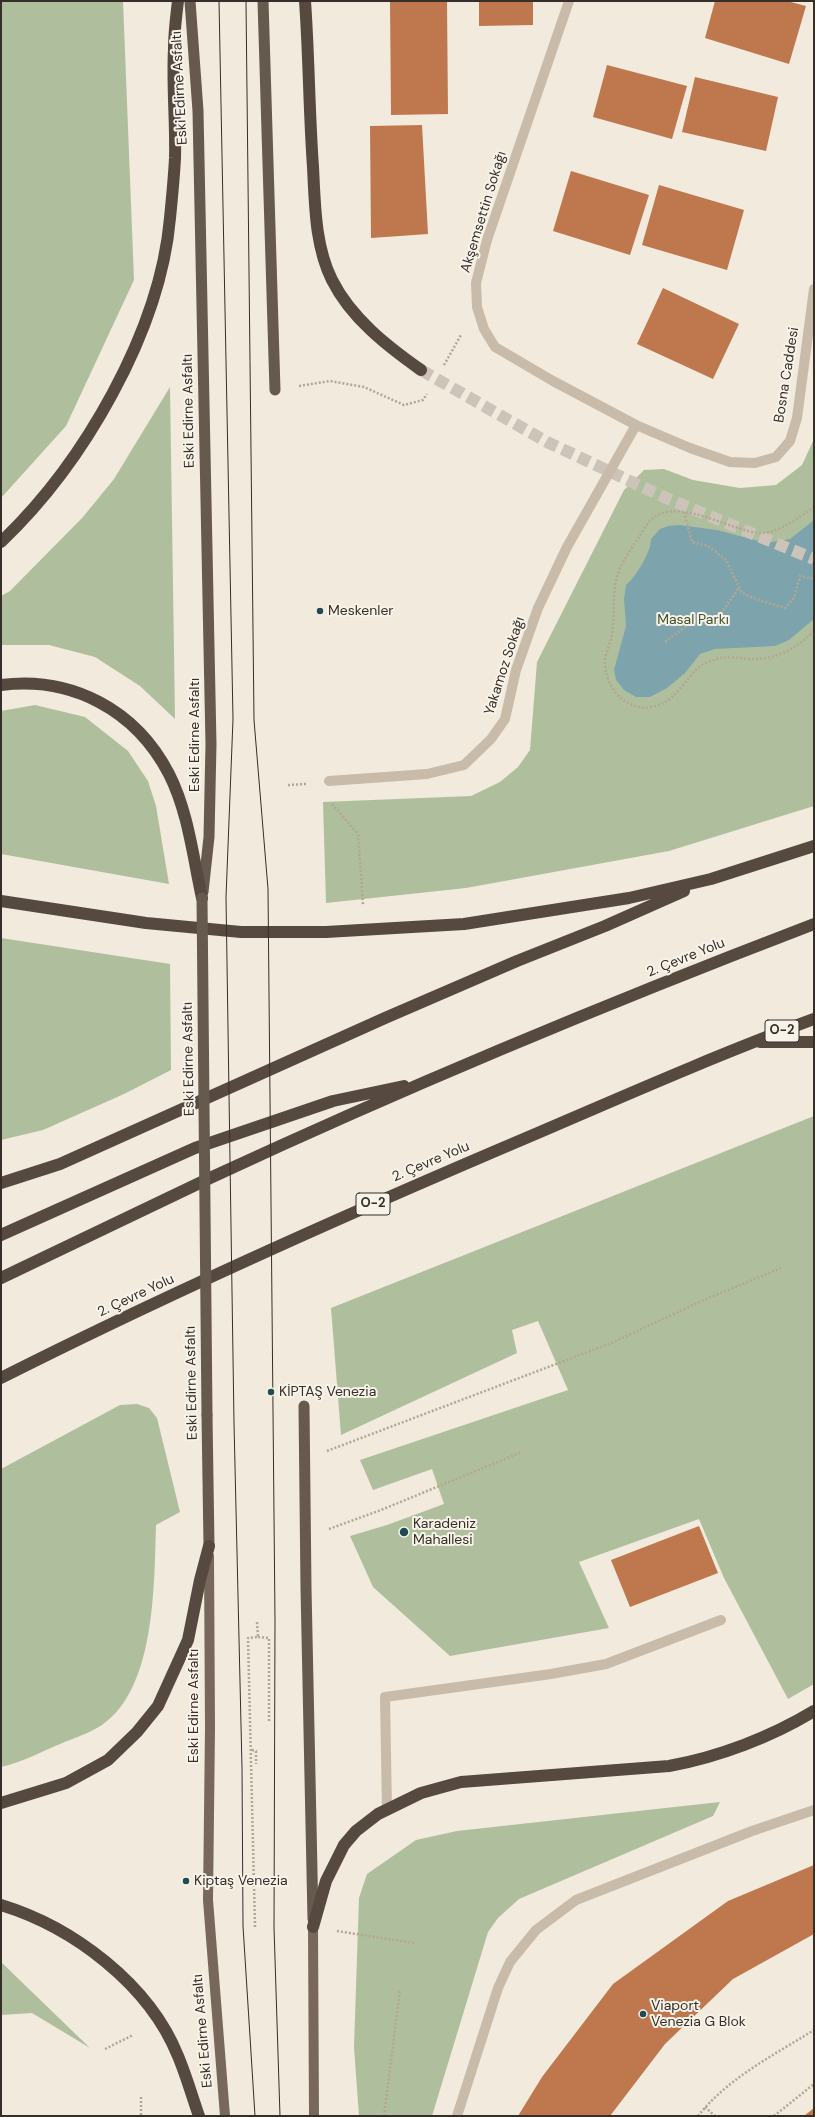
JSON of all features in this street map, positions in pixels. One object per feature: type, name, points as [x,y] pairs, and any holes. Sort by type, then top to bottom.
[{"type":"highway","points":[[1,542],[22,522],[62,474],[95,425],[139,337],[158,281],[166,251],[175,158],[174,49],[178,1]]},
{"type":"highway","name":"Eski Edirne Asfaltı","points":[[190,1],[198,111],[211,736],[208,837],[202,898],[210,1546]]},
{"type":"highway","points":[[263,1],[275,390]]},
{"type":"highway","points":[[304,1],[315,211],[320,246],[332,280],[353,311],[384,344],[420,370]]},
{"type":"highway","points":[[1,685],[17,683],[61,687],[102,702],[131,724],[155,751],[169,775],[179,800],[202,898]]},
{"type":"highway","points":[[1,901],[146,923],[241,932],[326,932],[464,924],[553,912],[629,898],[711,879],[814,846]]},
{"type":"highway","points":[[1,1183],[60,1164],[378,1021],[517,961],[605,926],[711,879]]},
{"type":"highway","name":"2. Çevre Yolu","points":[[1,1278],[211,1178],[426,1082],[717,961],[814,924]]},
{"type":"highway","name":"2. Çevre Yolu","points":[[1,1378],[159,1302],[410,1187],[751,1043],[814,1019]]},
{"type":"highway","points":[[751,1043],[814,1042]]},
{"type":"highway","points":[[1,1235],[195,1148],[332,1101],[426,1082]]},
{"type":"highway","points":[[304,1406],[305,1537],[313,1927]]},
{"type":"highway","points":[[1,1803],[66,1783],[108,1760],[137,1732],[158,1706],[188,1640],[198,1587],[210,1546]]},
{"type":"highway","points":[[313,1927],[326,1881],[344,1845],[356,1831],[387,1810],[421,1793],[461,1782],[669,1766],[698,1761],[765,1736],[814,1711]]},
{"type":"highway","points":[[1,1905],[26,1913],[77,1939],[109,1964],[134,1989],[155,2016],[178,2055],[199,2116]]},
{"type":"main road","name":"Eski Edirne Asfaltı","points":[[210,1546],[208,1900],[225,2116]]},
{"type":"main road","points":[[313,1927],[314,2116]]},
{"type":"street","name":"Akşemsettin Sokağı","points":[[569,1],[487,240],[476,283],[477,307],[484,329],[495,347],[553,381],[636,425]]},
{"type":"street","name":"Bosna Caddesi","points":[[636,425],[690,448],[730,462],[755,463],[776,457],[790,441],[797,418],[814,289]]},
{"type":"street","name":"Yakamoz Sokağı","points":[[329,781],[427,774],[442,771],[464,765],[491,740],[505,719],[516,670],[538,608],[567,547],[636,425]]},
{"type":"street","points":[[387,1810],[385,1697],[551,1674],[606,1664],[721,1620]]},
{"type":"street","points":[[457,2116],[498,1988],[510,1962],[536,1930],[576,1900],[752,1831],[814,1810]]},
{"type":"path","points":[[445,364],[455,346]]},
{"type":"path","points":[[275,390],[330,381],[364,387],[404,405],[423,400]]},
{"type":"path","points":[[814,506],[787,525],[760,533],[684,512],[661,513],[652,518],[628,553],[617,576],[612,634],[605,660],[608,682],[619,698],[639,707],[651,707],[663,703],[674,696],[698,667],[707,662],[733,657],[752,659],[770,657],[788,652],[802,643],[814,631]]},
{"type":"path","points":[[684,512],[692,542],[708,546],[717,551],[726,560],[742,593],[785,608],[794,598],[800,576],[814,579]]},
{"type":"path","points":[[665,642],[694,621],[714,617],[722,612],[739,588]]},
{"type":"path","points":[[288,785],[313,783]]},
{"type":"path","points":[[328,800],[358,834],[364,930]]},
{"type":"path","points":[[304,1460],[578,1357],[781,1268]]},
{"type":"path","points":[[305,1537],[381,1510],[522,1452]]},
{"type":"path","points":[[257,1622],[258,1638]]},
{"type":"path","points":[[256,1927],[248,1638],[269,1638],[269,1723]]},
{"type":"path","points":[[252,1750],[256,1751],[256,1764]]},
{"type":"path","points":[[313,1927],[414,1943]]},
{"type":"path","points":[[384,2116],[400,1990]]},
{"type":"path","points":[[698,2116],[720,2093],[752,2069],[814,2030]]},
{"type":"path","points":[[105,2049],[133,2035]]},
{"type":"path","points":[[774,2116],[814,2084]]},
{"type":"path","points":[[141,2097],[141,2116]]},
{"type":"path","points":[[705,2107],[715,2116]]},
{"type":"green space","points":[[1,1],[123,1],[134,280],[66,426],[1,498]]},
{"type":"green space","points":[[170,387],[175,719],[140,686],[95,657],[49,645],[1,645],[1,596],[10,591],[83,517],[114,479]]},
{"type":"green space","name":"Masal Parkı","points":[[814,439],[814,806],[669,851],[466,888],[326,903],[323,802],[471,796],[500,782],[518,767],[530,750],[537,662],[624,490],[644,470],[664,469],[693,480],[740,488],[776,485],[802,465]]},
{"type":"green space","points":[[35,705],[85,717],[128,751],[148,781],[156,806],[169,884],[1,854],[1,711]]},
{"type":"green space","points":[[1,938],[170,964],[171,1070],[124,1094],[43,1130],[1,1140]]},
{"type":"green space","points":[[814,1116],[814,1684],[788,1699],[724,1578],[699,1519],[579,1562],[609,1628],[450,1656],[373,1587],[350,1536],[387,1525],[444,1504],[432,1469],[373,1490],[360,1460],[568,1390],[538,1321],[512,1330],[517,1353],[341,1435],[331,1308]]},
{"type":"green space","points":[[137,1404],[149,1408],[157,1418],[180,1512],[156,1525],[152,1604],[148,1633],[142,1661],[133,1686],[120,1708],[102,1725],[24,1760],[1,1767],[1,1469],[120,1405]]},
{"type":"green space","points":[[720,1802],[713,1816],[519,1899],[498,1918],[488,1932],[432,2116],[359,2116],[354,2047],[359,1898],[367,1874],[416,1840],[457,1831]]},
{"type":"green space","points":[[1,1962],[90,2048],[32,2013],[1,2015]]},
{"type":"water","points":[[814,520],[814,619],[789,640],[775,646],[715,649],[700,654],[685,673],[667,688],[650,697],[636,697],[624,690],[616,680],[614,670],[626,626],[624,599],[626,585],[642,564],[648,551],[651,539],[660,529],[668,526],[679,525],[717,530],[766,543],[790,539]]},
{"type":"building","points":[[390,1],[447,1],[448,114],[391,115]]},
{"type":"building","points":[[479,1],[533,1],[533,25],[479,26]]},
{"type":"building","points":[[715,1],[787,1],[806,6],[789,64],[705,38]]},
{"type":"building","points":[[607,65],[687,86],[672,139],[593,117]]},
{"type":"building","points":[[695,77],[778,97],[766,151],[682,132]]},
{"type":"building","points":[[422,125],[428,234],[371,238],[370,126]]},
{"type":"building","points":[[571,171],[649,195],[630,255],[553,231]]},
{"type":"building","points":[[659,185],[744,210],[727,270],[642,245]]},
{"type":"building","points":[[663,288],[739,324],[713,379],[637,344]]},
{"type":"building","points":[[699,1526],[718,1573],[630,1607],[611,1560]]},
{"type":"building","name":"Viaport Venezia G Blok","points":[[814,1865],[814,1934],[733,1979],[665,2044],[610,2116],[518,2116],[542,2077],[613,1984],[728,1901]]},
{"type":"building","points":[[814,2108],[814,2116],[804,2116]]},
{"type":"tunnel","points":[[421,370],[547,442],[666,498],[814,559]]},
{"type":"tram line","points":[[219,1],[233,719],[226,897],[234,1423],[242,1768],[243,1926],[255,2116]]},
{"type":"tram line","points":[[246,1],[254,720],[268,889],[275,1620],[274,1927],[280,2116]]},
{"type":"place","name":"Meskenler","points":[[320,611]]},
{"type":"place","name":"KİPTAŞ Venezia","points":[[271,1392]]},
{"type":"place","name":"Karadeniz Mahallesi","points":[[404,1532]]},
{"type":"place","name":"Kiptaş Venezia","points":[[186,1881]]},
{"type":"place","name":"Viaport Venezia G Blok","points":[[643,2014]]}]
